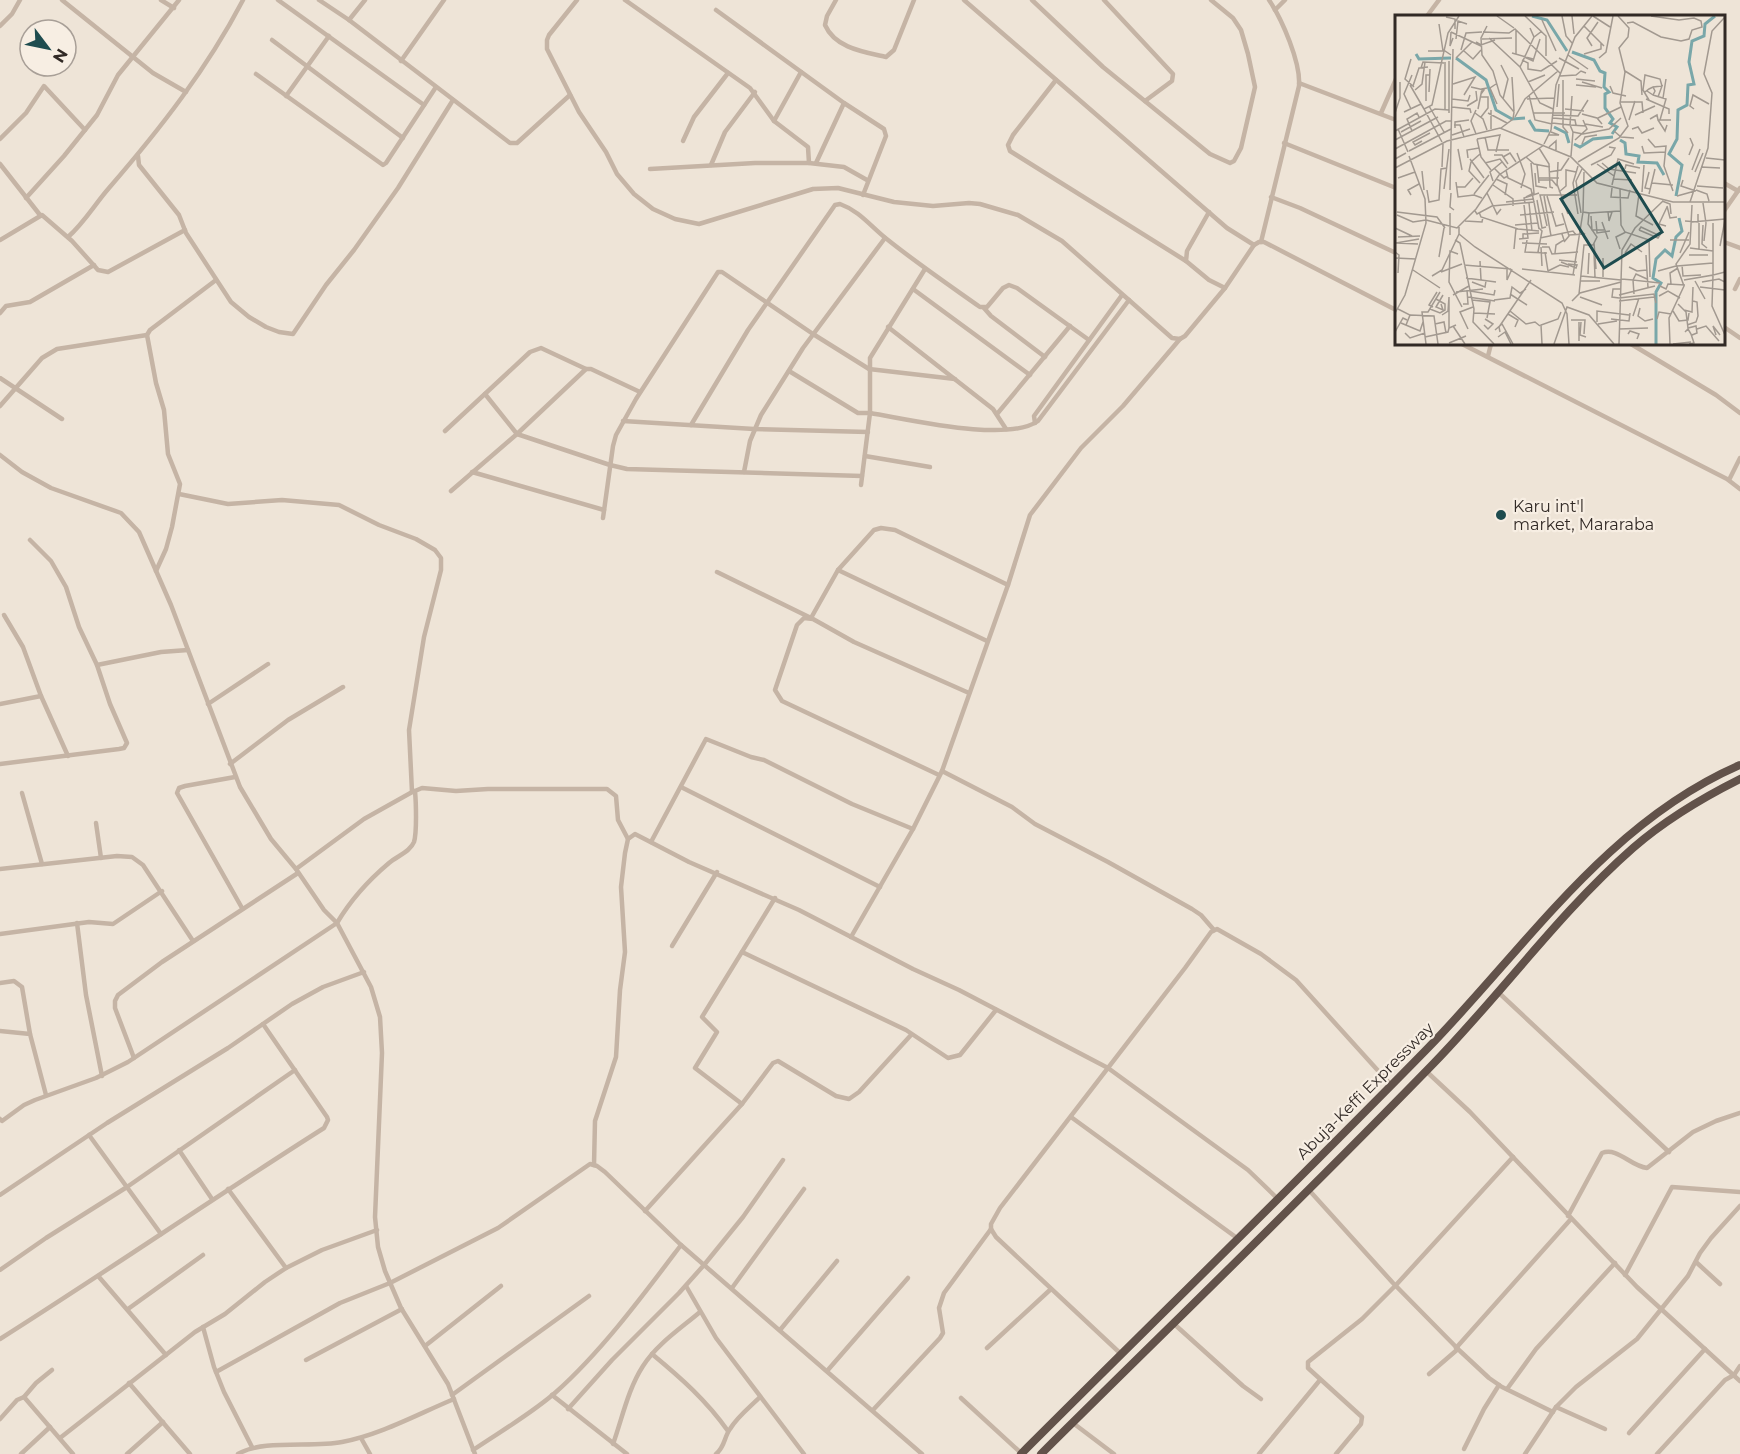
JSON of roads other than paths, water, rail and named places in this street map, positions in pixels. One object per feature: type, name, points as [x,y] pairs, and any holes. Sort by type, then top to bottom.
[{"type":"highway","name":"Abuja-Keffi Expressway","points":[[1021,1454],[1428,1048],[1602,859],[1639,825],[1681,796],[1740,765]]},
{"type":"highway","name":"Abuja-Keffi Expressway","points":[[1041,1454],[1426,1071],[1601,878],[1635,847],[1687,808],[1740,779]]},
{"type":"highway","points":[[1535,931],[1545,940]]},
{"type":"street","points":[[0,26],[12,14],[20,0]]},
{"type":"street","points":[[62,0],[160,78],[186,92]]},
{"type":"street","points":[[161,0],[174,8]]},
{"type":"street","points":[[26,198],[97,115],[118,75],[179,0]]},
{"type":"street","points":[[68,237],[80,227],[97,202],[138,156],[186,92],[208,62],[243,0]]},
{"type":"street","points":[[278,0],[424,105]]},
{"type":"street","points":[[319,0],[349,20],[513,144],[522,139],[570,95]]},
{"type":"street","points":[[349,20],[364,0]]},
{"type":"street","points":[[401,61],[444,0]]},
{"type":"street","points":[[577,0],[549,35],[546,44],[570,95],[617,174],[634,194],[653,209],[675,219],[699,224],[813,189],[828,187],[894,202],[933,206],[980,204],[1018,215],[1062,241],[1172,338],[1180,339]]},
{"type":"street","points":[[625,0],[754,92],[774,122],[808,147],[809,163]]},
{"type":"street","points":[[836,0],[825,25],[832,37],[860,50],[886,57],[894,50],[914,0]]},
{"type":"street","points":[[964,0],[1227,228],[1254,245]]},
{"type":"street","points":[[1032,0],[1103,67],[1210,154],[1230,163],[1234,161],[1241,148],[1256,87],[1241,30],[1233,18],[1211,0]]},
{"type":"street","points":[[1104,0],[1173,75],[1172,81],[1145,101]]},
{"type":"street","points":[[1261,242],[1299,83],[1297,60],[1269,0]]},
{"type":"street","points":[[1275,10],[1285,0]]},
{"type":"street","points":[[1428,15],[1439,0]]},
{"type":"street","points":[[716,10],[886,132],[863,195]]},
{"type":"street","points":[[286,96],[329,36]]},
{"type":"street","points":[[272,40],[403,138]]},
{"type":"street","points":[[683,141],[694,117],[728,72]]},
{"type":"street","points":[[774,122],[801,72]]},
{"type":"street","points":[[256,74],[380,164],[386,163],[436,87]]},
{"type":"street","points":[[1056,80],[1013,135],[1008,145],[1010,151],[1186,261],[1209,280],[1225,288]]},
{"type":"street","points":[[1381,113],[1395,81]]},
{"type":"street","points":[[1299,83],[1395,120]]},
{"type":"street","points":[[0,139],[26,113],[44,86],[85,130]]},
{"type":"street","points":[[711,165],[724,132],[754,92]]},
{"type":"street","points":[[138,156],[139,165],[182,219],[185,230],[231,302],[249,317],[279,332],[293,334],[318,296],[398,188],[453,100]]},
{"type":"street","points":[[816,163],[844,103]]},
{"type":"street","points":[[1284,143],[1395,188]]},
{"type":"street","points":[[650,169],[816,163],[844,167],[867,180]]},
{"type":"street","points":[[0,164],[2,170],[40,215],[68,237],[101,272],[108,273],[185,230]]},
{"type":"street","points":[[1725,183],[1739,190],[1725,210]]},
{"type":"street","points":[[1271,197],[1395,253]]},
{"type":"street","points":[[691,425],[767,302],[835,205],[840,204],[847,206],[867,220],[885,238],[984,308],[991,316],[1045,357]]},
{"type":"street","points":[[1186,261],[1187,251],[1209,212]]},
{"type":"street","points":[[0,240],[40,215]]},
{"type":"street","points":[[744,472],[754,429],[813,334],[885,238]]},
{"type":"street","points":[[851,937],[913,829],[941,773],[1008,585],[1030,515],[1081,448],[1123,406],[1225,288],[1254,245],[1261,242],[1395,309]]},
{"type":"street","points":[[1725,242],[1740,248]]},
{"type":"street","points":[[0,313],[6,306],[30,302],[94,265]]},
{"type":"street","points":[[861,485],[870,413],[869,369],[874,349],[926,269]]},
{"type":"street","points":[[603,518],[612,446],[623,421],[718,272],[722,272],[869,369],[955,379]]},
{"type":"street","points":[[1735,290],[1740,279]]},
{"type":"street","points":[[156,571],[166,549],[180,484],[168,454],[164,410],[156,383],[147,335],[150,330],[216,280]]},
{"type":"street","points":[[984,308],[987,308],[1002,288],[1009,285],[1017,288],[1089,340]]},
{"type":"street","points":[[912,289],[1030,375]]},
{"type":"street","points":[[1035,423],[1034,416],[1122,295]]},
{"type":"street","points":[[789,371],[852,411],[966,429],[1025,428],[1035,423],[1129,300]]},
{"type":"street","points":[[0,301],[6,306]]},
{"type":"street","points":[[998,414],[1070,326]]},
{"type":"street","points":[[888,327],[998,414],[1006,429]]},
{"type":"street","points":[[1725,328],[1740,338]]},
{"type":"street","points":[[0,406],[42,358],[57,349],[147,335]]},
{"type":"street","points":[[1464,345],[1729,480],[1740,489]]},
{"type":"street","points":[[1488,356],[1491,345]]},
{"type":"street","points":[[1633,345],[1740,412]]},
{"type":"street","points":[[445,430],[530,352],[541,348],[640,392]]},
{"type":"street","points":[[451,491],[517,434],[586,369]]},
{"type":"street","points":[[0,378],[62,419]]},
{"type":"street","points":[[485,394],[517,434],[627,469],[862,476]]},
{"type":"street","points":[[623,421],[754,429],[868,432]]},
{"type":"street","points":[[0,455],[22,472],[51,488],[121,513],[139,532],[188,650],[235,777],[260,821],[324,910],[337,923],[364,972],[378,1006],[382,1053],[375,1216],[378,1247],[390,1283],[402,1309],[441,1371],[474,1452],[525,1416],[573,1376],[649,1287],[681,1245]]},
{"type":"street","points":[[865,456],[930,467]]},
{"type":"street","points":[[1729,480],[1740,458]]},
{"type":"street","points":[[472,472],[604,510]]},
{"type":"street","points":[[1,1121],[24,1105],[102,1076],[134,1059],[337,923],[355,898],[389,863],[407,851],[414,843],[414,791],[409,730],[424,637],[441,570],[441,558],[435,550],[417,539],[379,525],[339,505],[282,500],[228,504],[179,494]]},
{"type":"street","points":[[1008,585],[895,530],[881,528],[874,530],[838,570],[810,617],[804,618],[797,625],[775,690],[777,696],[799,710],[941,773],[1017,810],[1035,824],[1192,909],[1201,915],[1214,930],[1261,954],[1296,980],[1391,1084]]},
{"type":"street","points":[[0,763],[120,750],[127,743],[110,704],[97,665],[79,627],[62,577],[51,561],[30,540]]},
{"type":"street","points":[[838,570],[987,641]]},
{"type":"street","points":[[717,572],[810,617],[854,642],[969,693]]},
{"type":"street","points":[[4,615],[23,647],[41,696],[68,756]]},
{"type":"street","points":[[97,665],[161,652],[188,650]]},
{"type":"street","points":[[208,704],[268,663]]},
{"type":"street","points":[[230,764],[288,720],[343,687]]},
{"type":"street","points":[[0,704],[41,696]]},
{"type":"street","points":[[651,842],[706,739],[750,757],[764,760],[852,804],[913,829]]},
{"type":"street","points":[[235,777],[185,786],[179,788],[177,793],[242,908]]},
{"type":"street","points":[[681,787],[880,887]]},
{"type":"street","points":[[134,1059],[115,1008],[118,995],[162,962],[297,871],[364,819],[422,788],[456,791],[607,789],[616,796],[618,820],[628,839],[621,887],[625,952],[616,1057],[595,1121],[594,1165]]},
{"type":"street","points":[[22,793],[42,864]]},
{"type":"street","points":[[96,824],[101,858]]},
{"type":"street","points":[[628,839],[635,834],[689,862],[775,898],[1108,1068],[1248,1170],[1278,1199]]},
{"type":"street","points":[[0,869],[128,855],[143,865],[193,941]]},
{"type":"street","points":[[672,946],[717,872]]},
{"type":"street","points":[[0,934],[89,921],[113,924],[162,891]]},
{"type":"street","points":[[742,1104],[695,1068],[717,1032],[702,1019],[702,1016],[775,898]]},
{"type":"street","points":[[76,923],[86,995],[102,1076]]},
{"type":"street","points":[[1121,1354],[1013,1255],[996,1237],[990,1224],[1214,930]]},
{"type":"street","points":[[742,952],[906,1030],[944,1056],[952,1058],[960,1054],[996,1010]]},
{"type":"street","points":[[0,1195],[89,1135],[311,993],[364,972]]},
{"type":"street","points":[[0,983],[12,980],[20,983],[46,1095]]},
{"type":"street","points":[[1498,992],[1668,1152]]},
{"type":"street","points":[[0,1339],[327,1124],[327,1117],[263,1024]]},
{"type":"street","points":[[0,1031],[30,1034]]},
{"type":"street","points":[[645,1211],[742,1104],[773,1063],[778,1061],[836,1096],[849,1099],[859,1092],[911,1035]]},
{"type":"street","points":[[0,1270],[296,1070]]},
{"type":"street","points":[[1426,1071],[1513,1157],[1625,1275],[1740,1381]]},
{"type":"street","points":[[1429,1374],[1457,1348],[1569,1217],[1602,1153],[1615,1152],[1647,1168],[1693,1132],[1740,1113]]},
{"type":"street","points":[[1071,1117],[1237,1238]]},
{"type":"street","points":[[89,1135],[161,1234]]},
{"type":"street","points":[[179,1150],[212,1199]]},
{"type":"street","points":[[1336,1454],[1361,1424],[1362,1417],[1308,1368],[1308,1362],[1362,1319],[1396,1285],[1513,1157]]},
{"type":"street","points":[[568,1409],[612,1360],[686,1286],[736,1225],[783,1160]]},
{"type":"street","points":[[216,1372],[340,1303],[390,1283],[498,1228],[590,1164],[605,1172],[681,1245],[922,1454]]},
{"type":"street","points":[[1625,1275],[1672,1187],[1740,1192]]},
{"type":"street","points":[[228,1189],[286,1268]]},
{"type":"street","points":[[732,1288],[804,1189]]},
{"type":"street","points":[[1308,1189],[1457,1348],[1499,1385],[1605,1429]]},
{"type":"street","points":[[1525,1454],[1555,1409],[1576,1388],[1636,1339],[1688,1276],[1711,1238],[1740,1206]]},
{"type":"street","points":[[873,1410],[940,1338],[943,1333],[940,1303],[944,1293],[991,1229]]},
{"type":"street","points":[[60,1438],[203,1327],[225,1314],[286,1268],[322,1250],[377,1230]]},
{"type":"street","points":[[128,1309],[203,1255]]},
{"type":"street","points":[[780,1330],[837,1261]]},
{"type":"street","points":[[1696,1262],[1720,1284]]},
{"type":"street","points":[[1507,1389],[1532,1355],[1615,1263]]},
{"type":"street","points":[[99,1276],[166,1355]]},
{"type":"street","points":[[827,1371],[908,1278]]},
{"type":"street","points":[[425,1346],[501,1286]]},
{"type":"street","points":[[686,1286],[716,1338],[804,1454]]},
{"type":"street","points":[[987,1348],[1051,1289]]},
{"type":"street","points":[[238,1454],[255,1447],[340,1443],[361,1438],[453,1397],[589,1296]]},
{"type":"street","points":[[306,1360],[402,1309]]},
{"type":"street","points":[[613,1444],[633,1385],[642,1367],[652,1354],[700,1312]]},
{"type":"street","points":[[1173,1323],[1243,1386],[1261,1398]]},
{"type":"street","points":[[203,1327],[224,1392],[255,1447],[262,1454]]},
{"type":"street","points":[[1629,1434],[1705,1349]]},
{"type":"street","points":[[652,1354],[698,1393],[728,1431]]},
{"type":"street","points":[[1657,1454],[1725,1380],[1734,1376],[1740,1366]]},
{"type":"street","points":[[0,1419],[17,1400],[24,1398],[36,1383],[52,1370]]},
{"type":"street","points":[[1259,1454],[1320,1380]]},
{"type":"street","points":[[129,1383],[190,1454]]},
{"type":"street","points":[[1464,1449],[1499,1385]]},
{"type":"street","points":[[552,1395],[627,1454]]},
{"type":"street","points":[[24,1398],[73,1454]]},
{"type":"street","points":[[717,1454],[723,1446],[728,1431],[760,1398]]},
{"type":"street","points":[[961,1398],[1021,1454]]},
{"type":"street","points":[[127,1454],[163,1422]]},
{"type":"street","points":[[1073,1422],[1114,1454]]},
{"type":"street","points":[[21,1454],[50,1427]]},
{"type":"street","points":[[361,1438],[370,1454]]},
{"type":"street","points":[[912,1454],[916,1449]]},
{"type":"place","name":"Karu int'l market, Mararaba","points":[[1501,515]]}]
